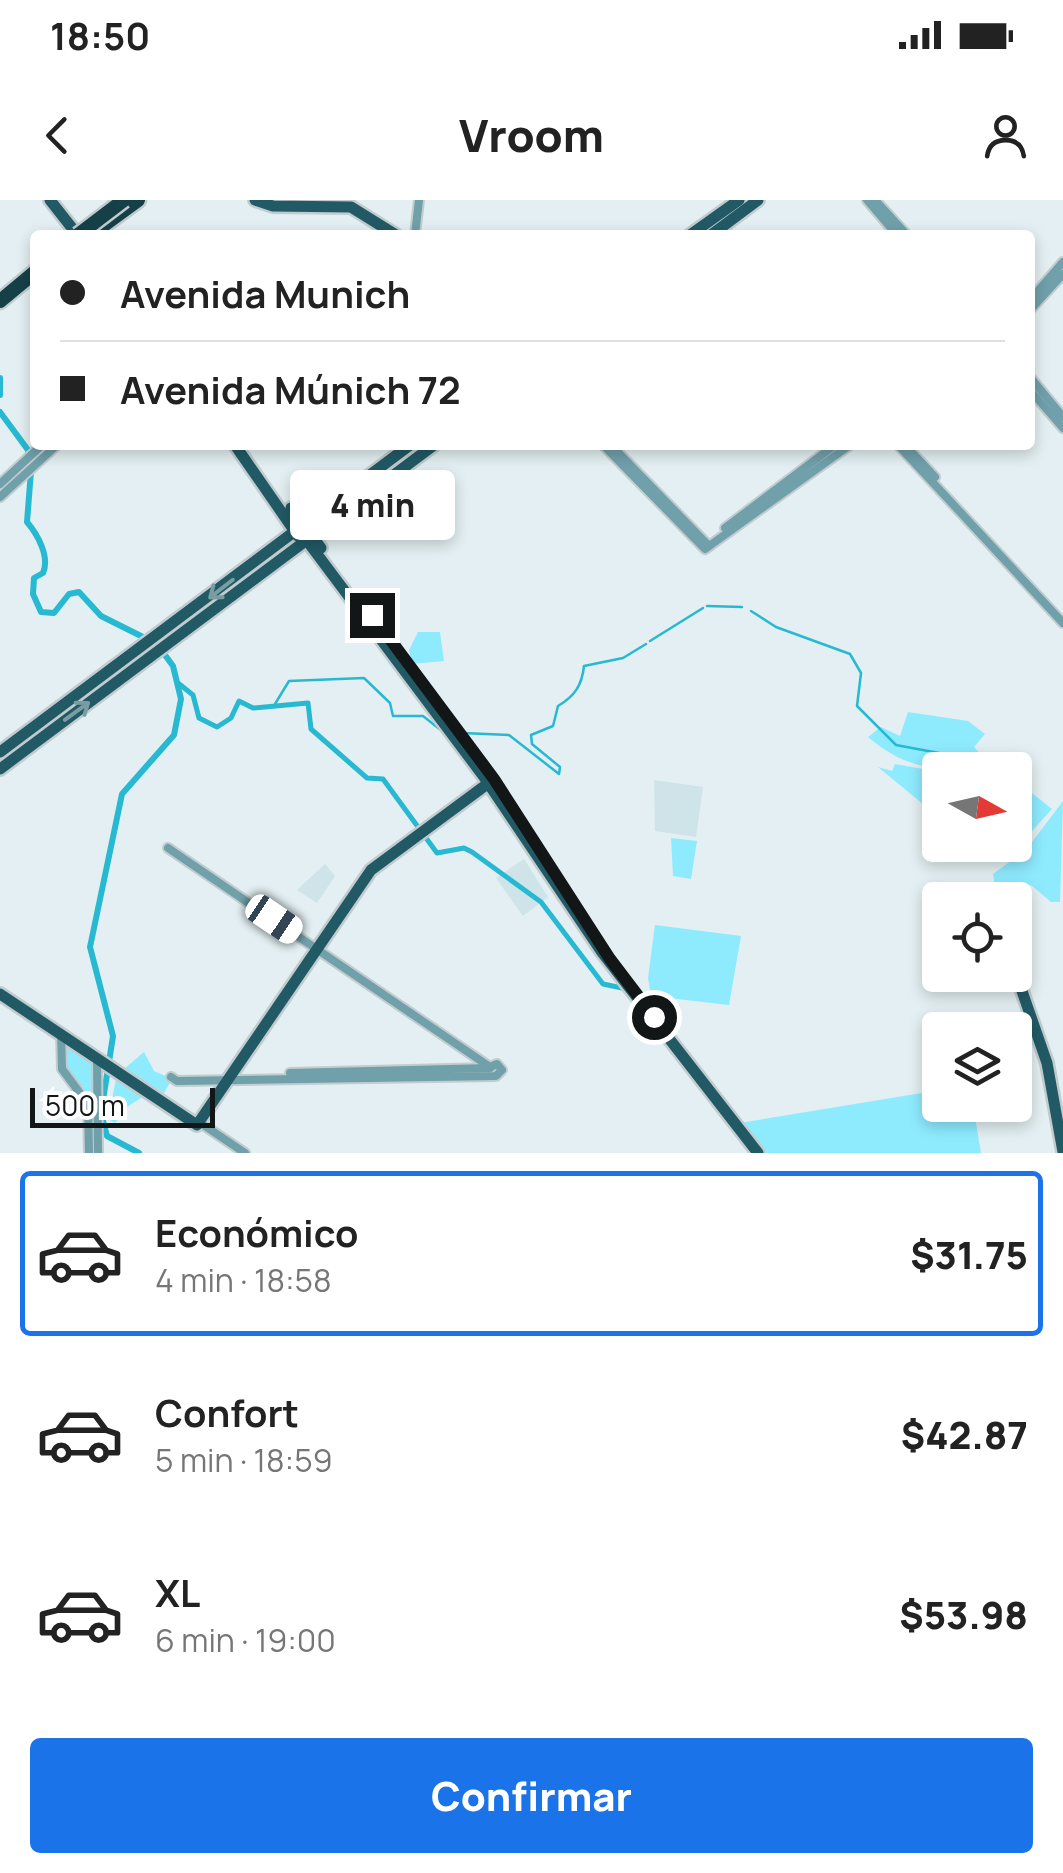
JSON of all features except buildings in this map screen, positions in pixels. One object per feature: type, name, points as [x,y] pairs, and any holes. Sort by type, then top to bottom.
[{"type":"highway","points":[[87,230],[128,200]]},
{"type":"highway","points":[[87,230],[128,200]]},
{"type":"highway","points":[[3,296],[30,274]]},
{"type":"main road","points":[[50,200],[82,230]]},
{"type":"main road","points":[[60,200],[82,230]]},
{"type":"main road","points":[[255,200],[273,206],[329,203],[358,210],[388,230]]},
{"type":"main road","points":[[340,200],[372,210],[398,230]]},
{"type":"main road","points":[[697,230],[739,200]]},
{"type":"main road","points":[[719,230],[758,200]]},
{"type":"main road","points":[[239,450],[305,532]]},
{"type":"main road","points":[[247,450],[489,778],[610,959],[758,1153]]},
{"type":"main road","points":[[332,513],[404,450]]},
{"type":"main road","points":[[0,768],[166,647],[305,532],[426,450]]},
{"type":"main road","points":[[0,752],[196,606],[284,548]]},
{"type":"main road","points":[[0,991],[195,1122],[367,865],[489,778]]},
{"type":"main road","points":[[0,991],[106,1062]]},
{"type":"main road","points":[[1022,992],[1047,1063],[1063,1152]]},
{"type":"street","points":[[416,230],[419,200]]},
{"type":"street","points":[[866,200],[892,230]]},
{"type":"street","points":[[875,200],[902,230]]},
{"type":"street","points":[[1035,294],[1063,262]]},
{"type":"street","points":[[1035,305],[1063,274]]},
{"type":"street","points":[[1035,384],[1063,417]]},
{"type":"street","points":[[1035,396],[1063,428]]},
{"type":"street","points":[[0,484],[36,450]]},
{"type":"street","points":[[0,497],[53,450]]},
{"type":"street","points":[[612,450],[705,546]]},
{"type":"street","points":[[705,546],[830,450]]},
{"type":"street","points":[[705,546],[843,450]]},
{"type":"street","points":[[907,450],[1063,620]]},
{"type":"street","points":[[168,846],[491,1068],[177,1081],[171,1077],[225,1078]]},
{"type":"street","points":[[60,1033],[62,1070],[88,1104],[89,1153]]},
{"type":"street","points":[[98,1153],[106,1062]]},
{"type":"street","points":[[195,1122],[242,1153]]},
{"type":"shaded area","points":[[418,632],[440,632],[444,661],[412,664],[409,650]]},
{"type":"shaded area","points":[[908,712],[968,721],[985,734],[974,747],[979,752],[922,752],[922,766],[893,755],[868,737],[881,727],[900,736]]},
{"type":"shaded area","points":[[895,764],[922,769],[922,803],[878,767],[892,771]]},
{"type":"shaded area","points":[[654,780],[703,787],[696,837],[655,831]]},
{"type":"shaded area","points":[[1032,793],[1052,809],[1032,831]]},
{"type":"shaded area","points":[[1063,801],[1060,902],[1051,902],[1032,882],[994,882],[993,874],[1010,862],[1032,862],[1032,842]]},
{"type":"shaded area","points":[[671,838],[697,841],[691,879],[673,876]]},
{"type":"shaded area","points":[[524,859],[548,897],[523,916],[496,878]]},
{"type":"shaded area","points":[[325,864],[335,876],[317,903],[297,890]]},
{"type":"shaded area","points":[[655,925],[741,936],[729,1005],[651,996],[648,978]]},
{"type":"shaded area","points":[[62,1042],[94,1063],[94,1097],[74,1083]]},
{"type":"shaded area","points":[[144,1052],[154,1071],[172,1079],[164,1093],[124,1069]]},
{"type":"shaded area","points":[[117,1074],[147,1094],[127,1107],[115,1123],[108,1119]]},
{"type":"shaded area","points":[[922,1093],[922,1122],[976,1122],[981,1153],[763,1153],[740,1123]]},
{"type":"waterway","points":[[0,378],[0,395]]},
{"type":"waterway","points":[[0,412],[28,450],[31,471],[27,522],[39,540],[45,560],[43,573],[34,578],[33,594],[41,612],[54,613],[69,594],[79,592],[101,616],[157,644],[173,666],[181,699],[174,735],[122,794],[90,947],[113,1036],[101,1113],[107,1136],[139,1153]]},
{"type":"waterway","points":[[707,606],[742,607]]},
{"type":"waterway","points":[[650,641],[703,608]]},
{"type":"waterway","points":[[751,611],[776,627],[850,654],[861,673],[857,706],[896,745],[933,752]]},
{"type":"waterway","points":[[463,733],[509,735],[559,774],[560,767],[532,744],[531,735],[553,726],[558,706],[577,689],[584,666],[623,658],[646,644]]},
{"type":"waterway","points":[[275,704],[289,681],[364,678],[390,703],[393,716],[423,716],[442,731]]},
{"type":"waterway","points":[[178,683],[193,695],[199,718],[217,727],[231,718],[239,701],[253,708],[308,703],[311,729],[367,778],[383,779],[437,853],[464,848],[472,852],[541,902],[603,984],[627,989]]},
{"type":"route","points":[[372,615],[494,779],[610,959],[654,1017]]}]
